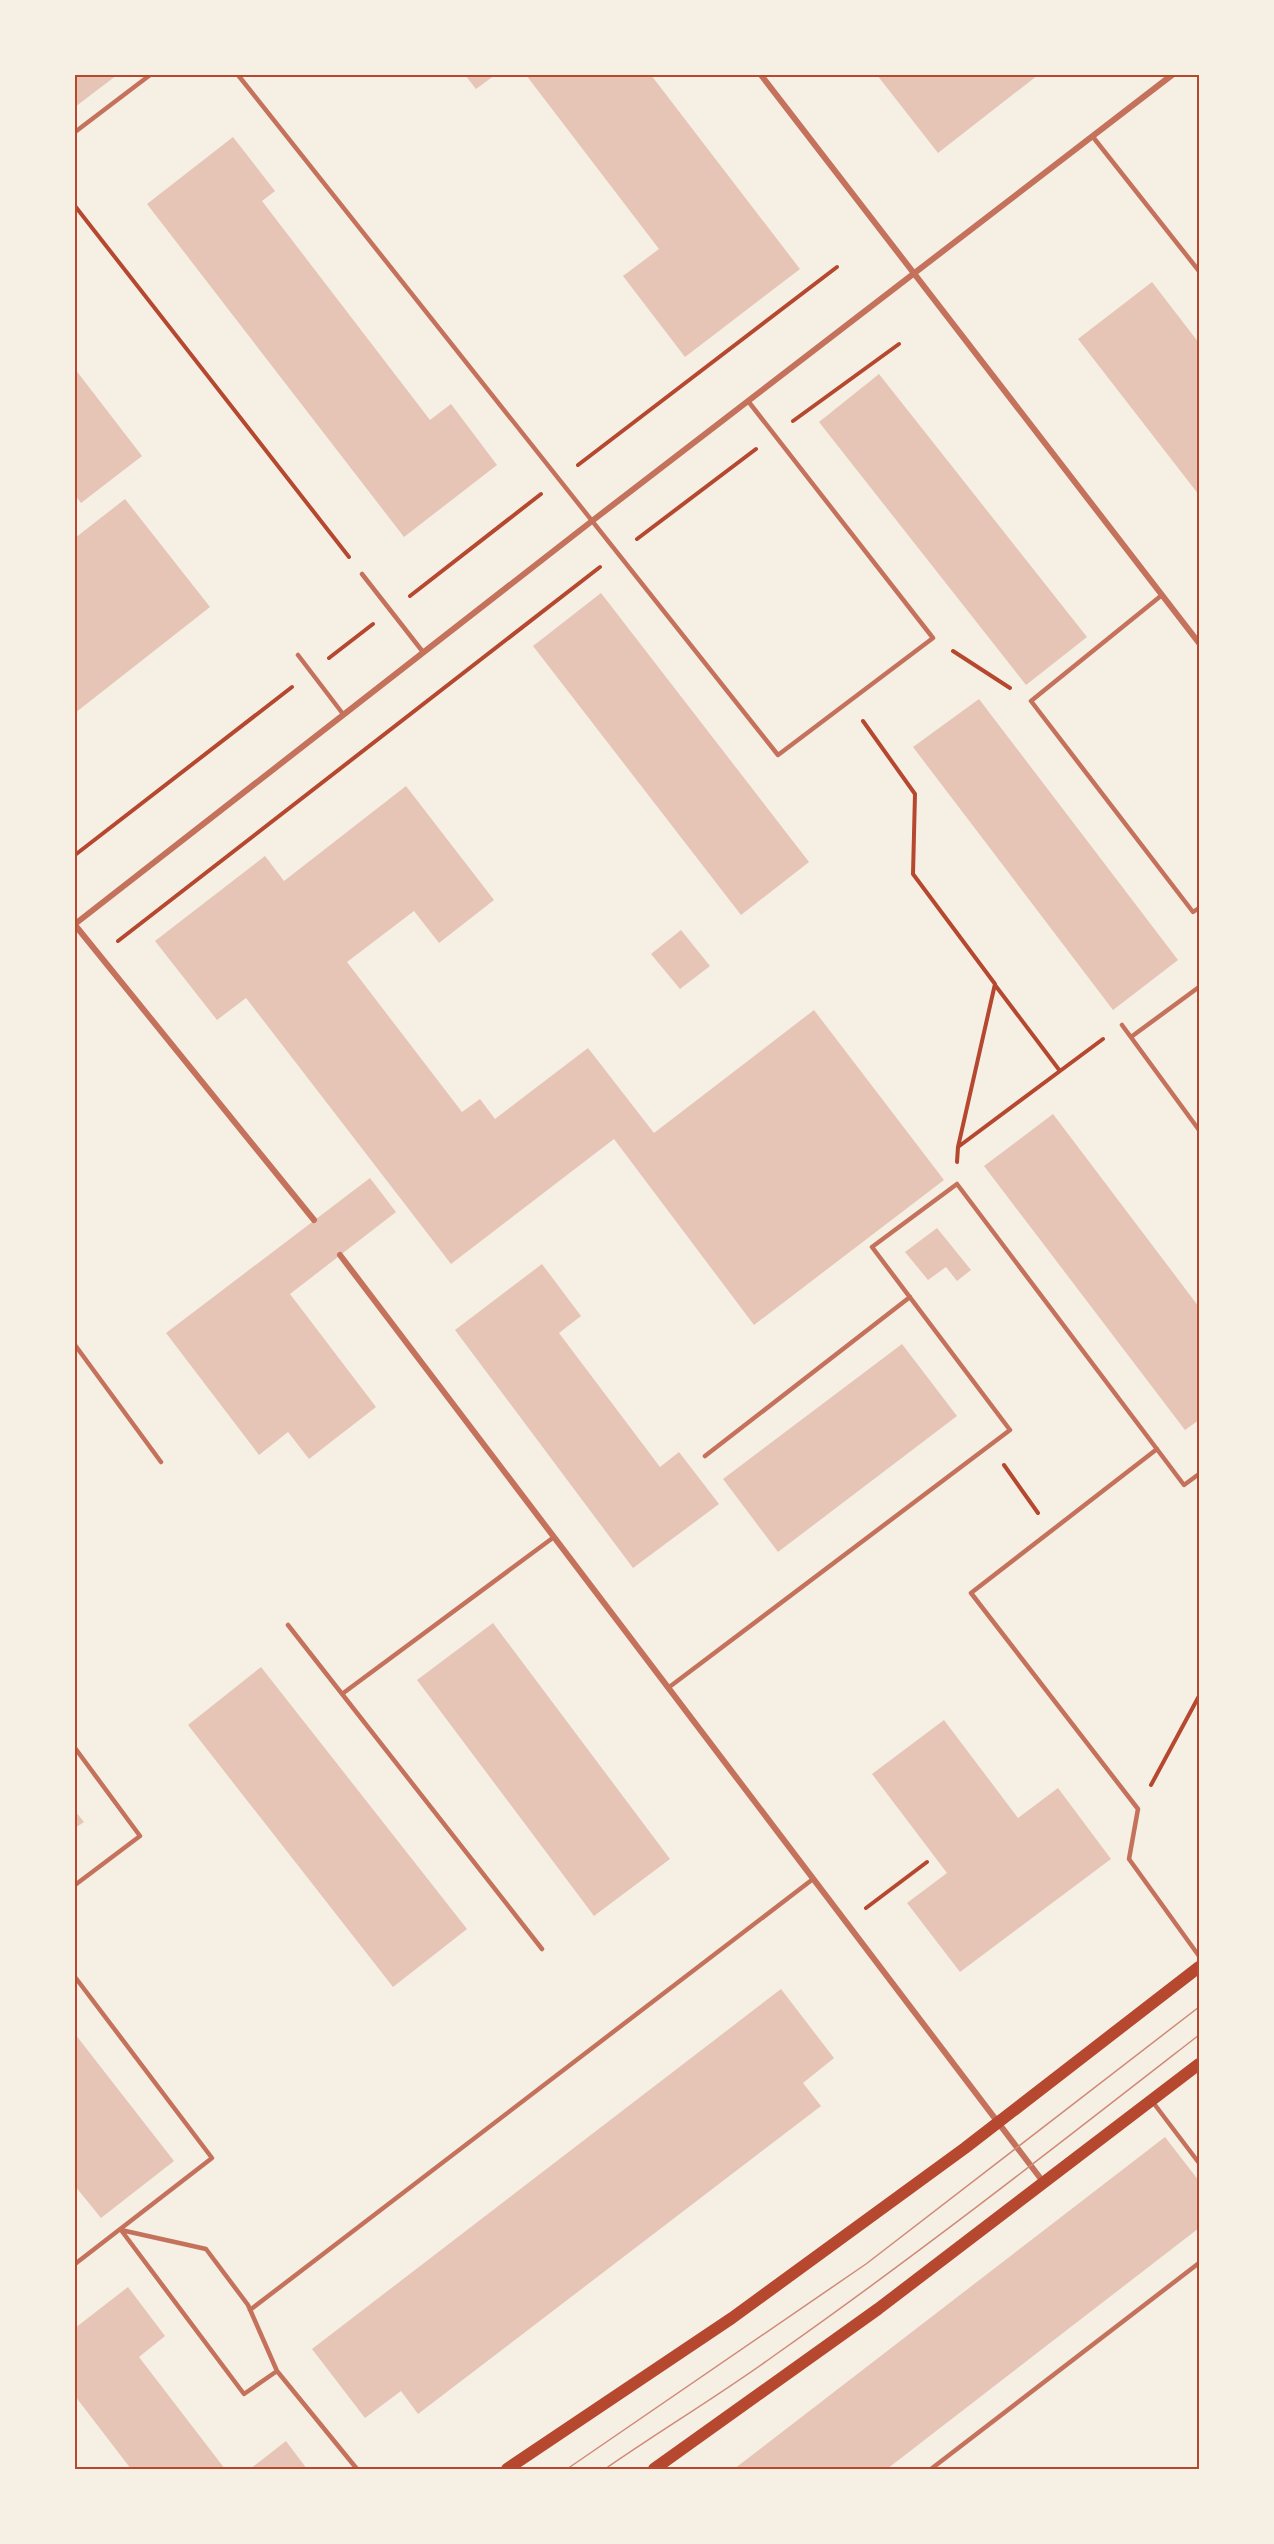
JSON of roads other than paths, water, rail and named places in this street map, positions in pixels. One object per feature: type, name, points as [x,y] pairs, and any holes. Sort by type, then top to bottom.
[{"type":"main road","points":[[507,2469],[732,2318],[998,2123],[1199,1967]]},
{"type":"main road","points":[[654,2469],[878,2309],[1199,2064]]},
{"type":"street","points":[[761,75],[1199,643]]},
{"type":"street","points":[[314,1220],[75,924],[592,521],[915,275],[1172,75]]},
{"type":"street","points":[[340,1255],[1044,2183]]},
{"type":"lane","points":[[75,132],[150,75]]},
{"type":"lane","points":[[238,75],[778,755],[933,638],[748,401]]},
{"type":"lane","points":[[1093,137],[1199,272]]},
{"type":"lane","points":[[362,574],[423,652]]},
{"type":"lane","points":[[1162,595],[1030,701],[1193,912],[1199,908]]},
{"type":"lane","points":[[298,655],[343,714]]},
{"type":"lane","points":[[1131,1037],[1199,987]]},
{"type":"lane","points":[[1122,1025],[1199,1130]]},
{"type":"lane","points":[[668,1688],[1010,1430],[872,1247],[957,1184],[1184,1485],[1199,1474]]},
{"type":"lane","points":[[705,1456],[910,1297]]},
{"type":"lane","points":[[75,1345],[161,1462]]},
{"type":"lane","points":[[1157,1449],[971,1593],[1138,1809],[1130,1859],[1199,1956]]},
{"type":"lane","points":[[342,1694],[554,1537]]},
{"type":"lane","points":[[288,1626],[542,1948]]},
{"type":"lane","points":[[75,1748],[140,1836],[75,1885]]},
{"type":"lane","points":[[250,2310],[813,1879]]},
{"type":"lane","points":[[75,1977],[212,2158],[75,2264]]},
{"type":"lane","points":[[1152,2101],[1199,2163]]},
{"type":"lane","points":[[121,2230],[206,2249],[250,2310],[277,2371],[357,2469]]},
{"type":"lane","points":[[121,2230],[244,2394],[277,2371]]},
{"type":"lane","points":[[931,2469],[1199,2263]]},
{"type":"tram line","points":[[567,2469],[866,2264],[1199,2007]]},
{"type":"tram line","points":[[605,2469],[754,2370],[883,2277],[1199,2035]]}]
